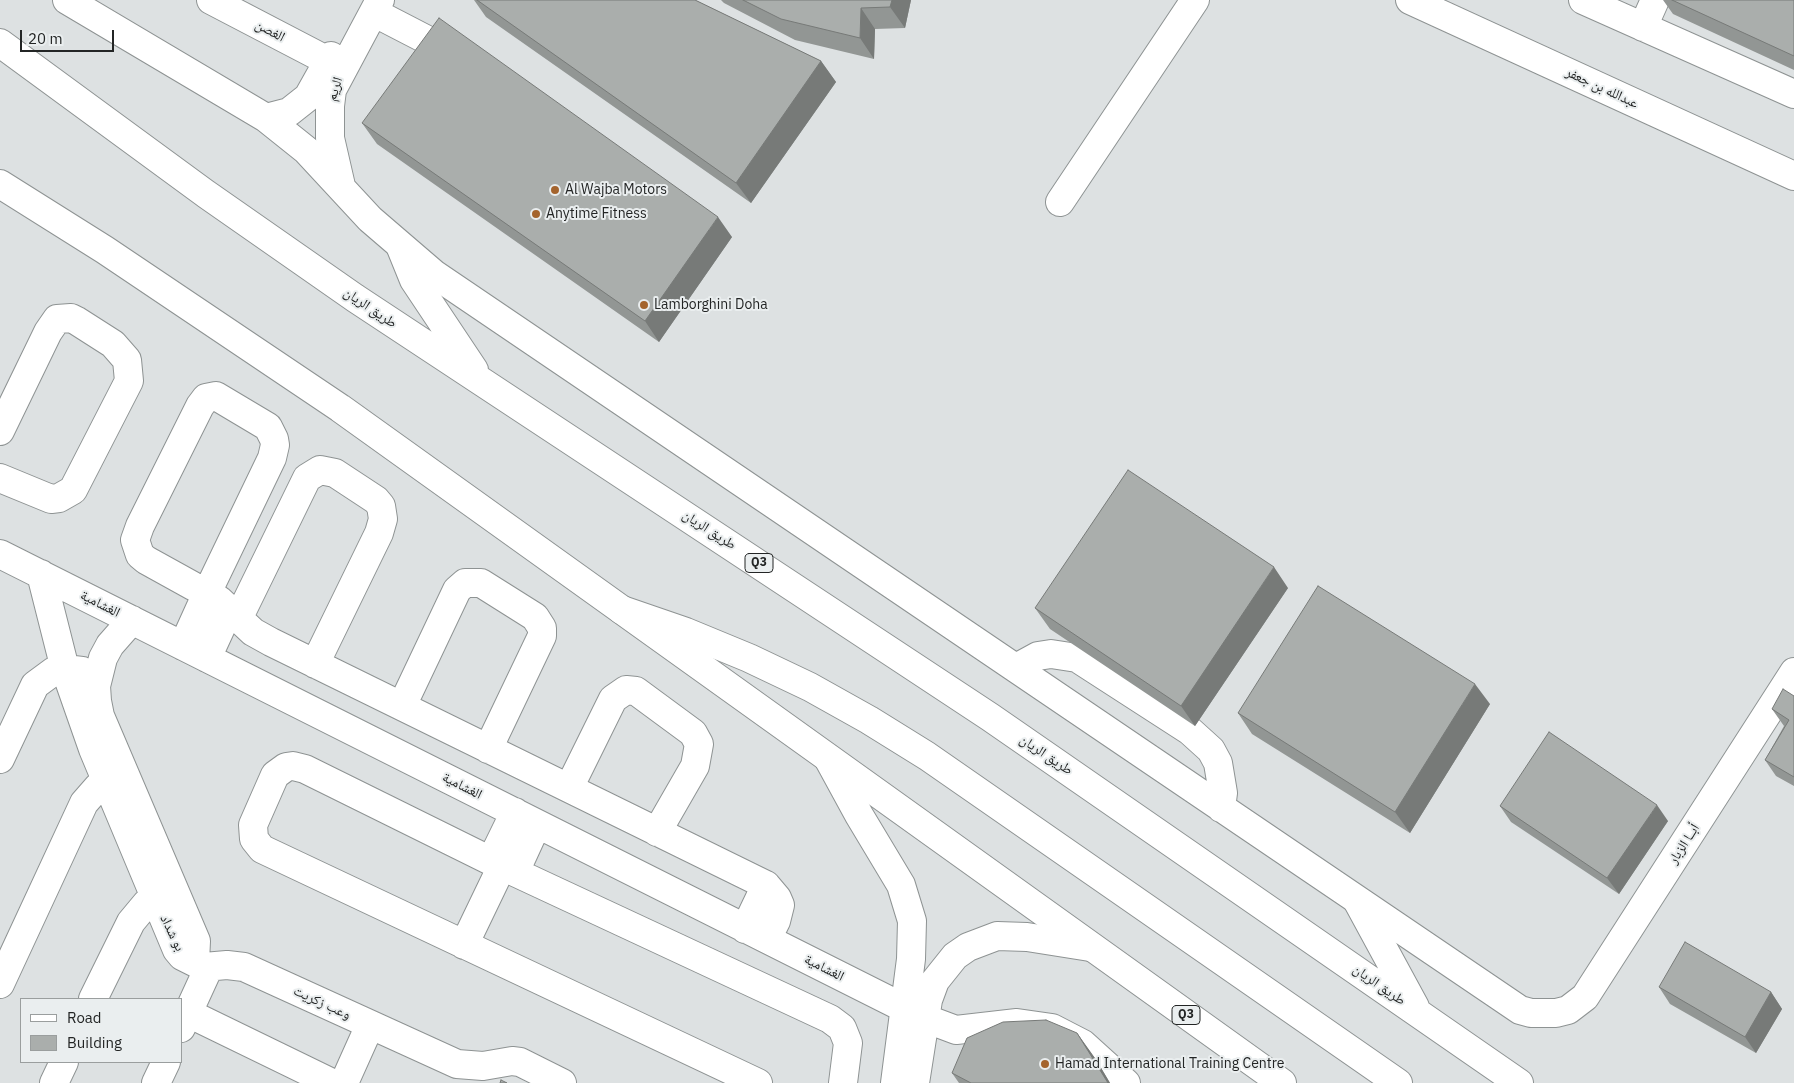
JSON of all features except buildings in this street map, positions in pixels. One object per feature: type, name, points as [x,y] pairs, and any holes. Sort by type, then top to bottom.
[{"type":"main road","points":[[67,0],[266,118],[306,150],[370,219],[401,248],[434,274],[1358,902],[1418,1012]]},
{"type":"main road","name":"الغصن","points":[[211,0],[328,61]]},
{"type":"main road","points":[[1060,202],[1195,0]]},
{"type":"main road","name":"عبدالله بن جعفر","points":[[1410,0],[1794,176]]},
{"type":"main road","points":[[1582,0],[1794,94]]},
{"type":"main road","points":[[1643,27],[1655,0]]},
{"type":"main road","points":[[372,4],[433,43]]},
{"type":"main road","name":"الريم","points":[[266,118],[289,112],[308,97],[328,61],[372,4]]},
{"type":"main road","name":"الريم","points":[[342,187],[330,138],[332,90],[372,4]]},
{"type":"main road","name":"طريق الريان","points":[[0,43],[280,247],[974,706],[1519,1083]]},
{"type":"main road","name":"Q3","points":[[0,184],[105,250],[340,408],[1090,948],[1282,1083]]},
{"type":"main road","points":[[401,248],[414,280],[482,382]]},
{"type":"main road","points":[[0,430],[48,332],[57,319],[71,318],[77,321],[113,344],[127,360],[129,370],[127,386],[73,490],[60,498],[44,498],[0,478]]},
{"type":"main road","points":[[183,646],[207,593],[272,458],[275,445],[268,427],[222,398],[211,396],[202,402],[137,532],[135,540],[140,555],[207,593],[234,612],[258,635],[766,885],[773,891],[780,906],[776,921],[756,934]]},
{"type":"main road","points":[[207,658],[307,478],[320,470],[335,473],[376,500],[381,506],[383,519],[379,533],[315,664]]},
{"type":"main road","name":"الغشامية","points":[[0,554],[914,1014],[956,1030],[1017,1023],[1052,1028],[1084,1044],[1126,1083]]},
{"type":"main road","name":"بو شداد","points":[[41,574],[65,669],[116,778],[164,891],[177,950],[182,956],[202,965]]},
{"type":"main road","points":[[402,706],[457,590],[465,583],[481,583],[535,617],[542,628],[542,636],[488,749]]},
{"type":"main road","points":[[622,610],[686,632],[749,658],[810,687],[869,720],[927,756],[1398,1083]]},
{"type":"main road","name":"بو شداد","points":[[116,778],[100,716],[96,686],[98,672],[110,645],[132,620]]},
{"type":"main road","points":[[1016,668],[1038,656],[1052,654],[1077,658],[1190,731],[1211,750],[1218,764],[1224,793],[1221,808]]},
{"type":"main road","points":[[0,759],[35,685],[54,671],[65,669],[98,672]]},
{"type":"main road","name":"أبــا الزبار","points":[[1358,902],[1514,1007],[1531,1014],[1568,1010],[1592,989],[1794,672]]},
{"type":"main road","points":[[569,788],[613,698],[626,690],[636,692],[693,733],[699,744],[695,766],[657,832]]},
{"type":"main road","points":[[829,760],[859,815],[897,877],[908,903],[913,940],[915,1083]]},
{"type":"main road","points":[[758,1083],[262,849],[254,839],[253,826],[275,775],[286,767],[293,766],[305,769],[503,866],[836,1023],[846,1035],[848,1043],[843,1083]]},
{"type":"main road","points":[[0,984],[84,803],[90,794],[116,778]]},
{"type":"main road","points":[[464,944],[526,818]]},
{"type":"main road","points":[[94,998],[131,922],[164,891]]},
{"type":"main road","points":[[895,1083],[914,1014],[944,967],[968,947],[982,940],[1012,935],[1090,948]]},
{"type":"main road","points":[[202,965],[185,1020],[332,1083]]},
{"type":"main road","name":"وعب زكريت","points":[[202,965],[244,967],[445,1060],[470,1066],[503,1061],[520,1062],[562,1083]]},
{"type":"main road","points":[[344,1083],[370,1025]]},
{"type":"main road","name":"وعب زكريت","points":[[445,1060],[454,1067],[466,1083]]},
{"type":"main road","points":[[54,1083],[64,1063]]},
{"type":"main road","points":[[156,1083],[166,1063]]},
{"type":"place","name":"Al Wajba Motors","points":[[555,190]]},
{"type":"place","name":"Anytime Fitness","points":[[536,214]]},
{"type":"place","name":"Lamborghini Doha","points":[[644,305]]},
{"type":"place","name":"Hamad International Training Centre","points":[[1045,1064]]}]
